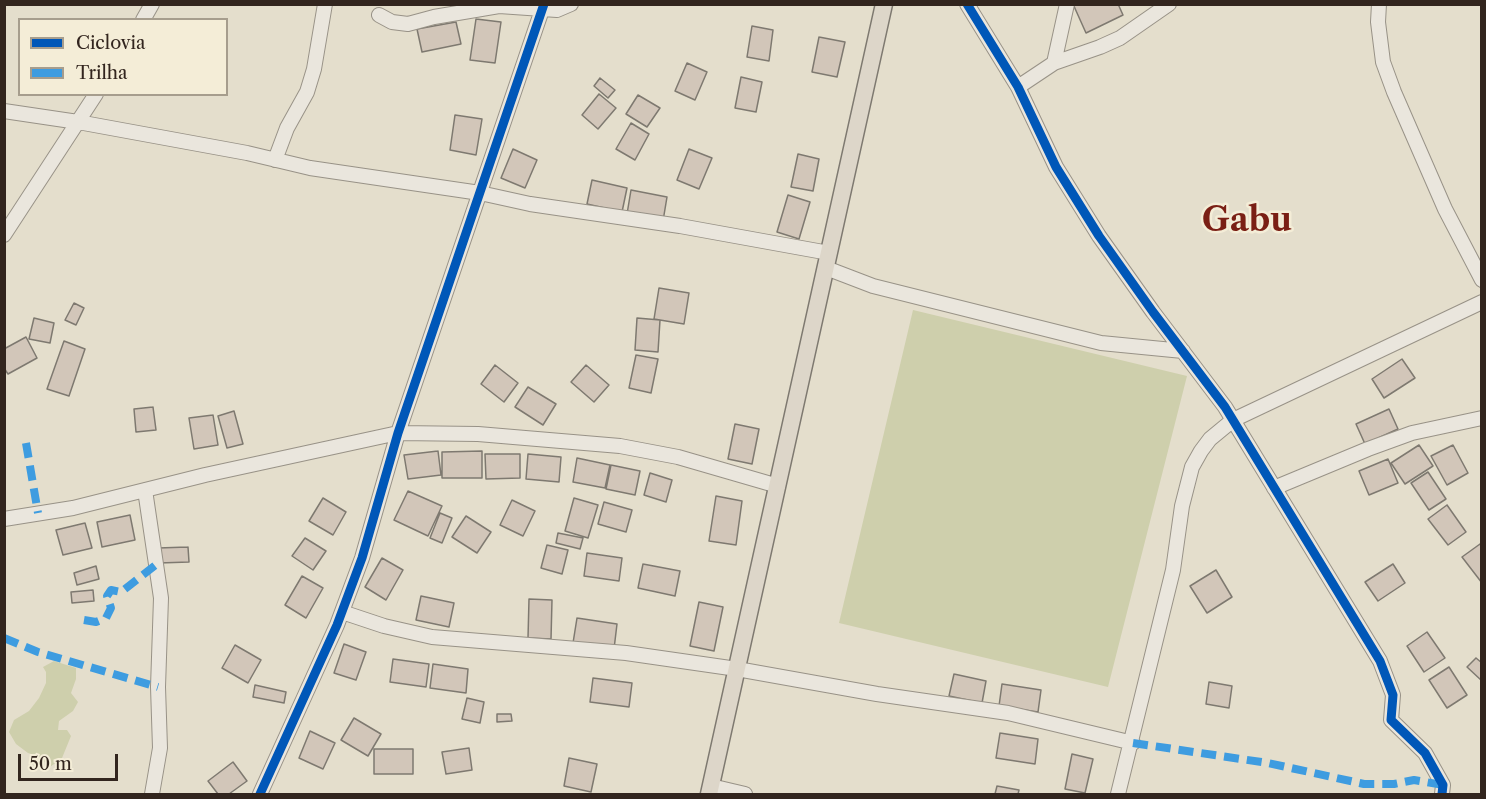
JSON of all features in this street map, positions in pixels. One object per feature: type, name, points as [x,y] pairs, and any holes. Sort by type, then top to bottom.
[{"type":"main road","points":[[710,790],[884,4]]},
{"type":"street","points":[[144,18],[152,4]]},
{"type":"street","points":[[275,160],[286,129],[307,92],[314,69],[325,4]]},
{"type":"street","points":[[379,15],[392,22],[408,24],[434,17],[499,6],[543,7],[557,10],[571,4]]},
{"type":"street","points":[[967,4],[1018,87],[1056,167],[1099,236],[1233,420],[1380,661],[1393,695],[1391,720],[1425,753],[1445,791]]},
{"type":"street","points":[[1053,63],[1067,4]]},
{"type":"street","points":[[1018,87],[1053,63],[1120,38],[1169,4]]},
{"type":"street","points":[[1379,4],[1378,22],[1386,72],[1445,209],[1482,279]]},
{"type":"street","points":[[266,793],[342,612],[362,558],[398,433],[543,7]]},
{"type":"street","points":[[4,235],[95,96]]},
{"type":"street","points":[[4,111],[78,122],[310,168],[680,226],[827,261],[873,286],[1101,343],[1183,351]]},
{"type":"street","points":[[1119,795],[1173,570],[1182,506],[1192,467],[1201,451],[1210,439],[1233,420],[1482,302]]},
{"type":"street","points":[[1274,488],[1368,449],[1412,434],[1482,418]]},
{"type":"street","points":[[4,519],[73,508],[204,475],[398,433],[478,434],[620,446],[678,457],[778,486]]},
{"type":"street","points":[[145,490],[161,598],[158,687],[160,748],[152,795]]},
{"type":"street","points":[[342,612],[384,626],[432,636],[626,653],[1008,713],[1132,743]]},
{"type":"street","points":[[710,790],[745,795]]},
{"type":"green space","points":[[913,310],[1187,376],[1108,687],[839,623]]},
{"type":"green space","points":[[54,661],[76,668],[76,679],[71,693],[78,702],[73,711],[59,721],[58,730],[67,730],[71,736],[62,758],[50,767],[38,756],[28,753],[16,744],[9,732],[14,720],[29,711],[39,698],[46,683],[46,672],[43,667]]},
{"type":"building","points":[[1073,4],[1118,4],[1123,15],[1086,33]]},
{"type":"building","points":[[476,19],[501,22],[495,63],[470,60]]},
{"type":"building","points":[[456,22],[461,44],[422,52],[417,29]]},
{"type":"building","points":[[752,26],[773,30],[769,61],[747,57]]},
{"type":"building","points":[[819,37],[845,42],[837,77],[812,72]]},
{"type":"building","points":[[687,63],[707,72],[695,100],[675,91]]},
{"type":"building","points":[[741,77],[762,82],[756,112],[735,108]]},
{"type":"building","points":[[600,78],[615,90],[608,98],[594,86]]},
{"type":"building","points":[[599,94],[616,108],[598,129],[582,115]]},
{"type":"building","points":[[638,95],[660,108],[647,127],[626,114]]},
{"type":"building","points":[[455,115],[482,119],[476,155],[450,150]]},
{"type":"building","points":[[631,123],[649,134],[635,160],[616,149]]},
{"type":"building","points":[[513,149],[537,160],[525,188],[501,178]]},
{"type":"building","points":[[689,149],[712,158],[699,189],[677,180]]},
{"type":"building","points":[[798,154],[819,159],[813,191],[791,187]]},
{"type":"building","points":[[592,180],[627,188],[622,212],[587,204]]},
{"type":"building","points":[[631,190],[667,197],[663,221],[627,214]]},
{"type":"building","points":[[788,195],[810,202],[799,239],[777,232]]},
{"type":"building","points":[[659,288],[689,293],[684,324],[654,319]]},
{"type":"building","points":[[74,303],[84,308],[76,325],[65,320]]},
{"type":"building","points":[[34,318],[54,323],[50,343],[29,339]]},
{"type":"building","points":[[637,318],[660,320],[658,352],[635,350]]},
{"type":"building","points":[[26,337],[37,358],[8,374],[4,368],[4,349]]},
{"type":"building","points":[[64,341],[85,349],[69,396],[47,389]]},
{"type":"building","points":[[636,355],[658,359],[651,393],[629,388]]},
{"type":"building","points":[[1402,359],[1415,378],[1384,398],[1372,379]]},
{"type":"building","points":[[495,365],[518,383],[504,402],[481,384]]},
{"type":"building","points":[[586,365],[609,385],[594,402],[571,382]]},
{"type":"building","points":[[528,387],[556,404],[543,425],[515,407]]},
{"type":"building","points":[[153,407],[156,430],[136,432],[134,409]]},
{"type":"building","points":[[1389,409],[1398,429],[1365,444],[1356,424]]},
{"type":"building","points":[[234,411],[243,444],[227,448],[218,416]]},
{"type":"building","points":[[213,415],[218,445],[194,449],[189,418]]},
{"type":"building","points":[[735,424],[759,429],[752,464],[728,459]]},
{"type":"building","points":[[1419,445],[1433,466],[1405,484],[1391,463]]},
{"type":"building","points":[[1453,445],[1468,473],[1447,485],[1431,456]]},
{"type":"building","points":[[438,451],[441,475],[408,479],[404,455]]},
{"type":"building","points":[[482,451],[482,478],[442,478],[442,452]]},
{"type":"building","points":[[485,454],[520,454],[520,478],[486,479]]},
{"type":"building","points":[[528,454],[561,457],[559,482],[526,479]]},
{"type":"building","points":[[577,458],[610,465],[605,488],[573,482]]},
{"type":"building","points":[[1388,459],[1398,483],[1369,495],[1359,471]]},
{"type":"building","points":[[611,465],[640,471],[635,495],[606,489]]},
{"type":"building","points":[[1428,472],[1446,499],[1429,510],[1411,483]]},
{"type":"building","points":[[650,473],[672,480],[666,502],[644,495]]},
{"type":"building","points":[[408,491],[442,506],[428,536],[394,520]]},
{"type":"building","points":[[716,496],[742,501],[736,545],[709,541]]},
{"type":"building","points":[[323,498],[346,512],[333,535],[309,521]]},
{"type":"building","points":[[574,498],[598,505],[588,538],[565,531]]},
{"type":"building","points":[[512,500],[535,511],[523,536],[500,525]]},
{"type":"building","points":[[604,502],[632,510],[626,532],[598,524]]},
{"type":"building","points":[[1447,505],[1466,532],[1448,545],[1428,519]]},
{"type":"building","points":[[440,513],[452,518],[442,543],[430,538]]},
{"type":"building","points":[[130,515],[135,540],[102,547],[97,522]]},
{"type":"building","points":[[466,516],[491,532],[477,553],[452,537]]},
{"type":"building","points":[[85,523],[92,548],[63,555],[56,530]]},
{"type":"building","points":[[558,533],[583,538],[580,549],[556,543]]},
{"type":"building","points":[[305,538],[326,551],[313,570],[292,556]]},
{"type":"building","points":[[1480,544],[1482,547],[1482,583],[1462,557]]},
{"type":"building","points":[[547,545],[568,550],[562,574],[541,568]]},
{"type":"building","points":[[188,547],[189,562],[159,563],[158,548]]},
{"type":"building","points":[[587,553],[622,558],[619,581],[584,576]]},
{"type":"building","points":[[382,558],[403,570],[386,600],[365,587]]},
{"type":"building","points":[[643,564],[680,571],[675,596],[638,588]]},
{"type":"building","points":[[1393,564],[1405,583],[1378,601],[1365,582]]},
{"type":"building","points":[[96,566],[99,579],[77,585],[74,573]]},
{"type":"building","points":[[1216,570],[1232,597],[1207,613],[1190,586]]},
{"type":"building","points":[[302,576],[323,588],[306,618],[285,605]]},
{"type":"building","points":[[93,590],[94,601],[72,603],[71,592]]},
{"type":"building","points":[[421,596],[454,603],[449,627],[416,620]]},
{"type":"building","points":[[529,599],[552,600],[551,639],[528,638]]},
{"type":"building","points":[[699,602],[723,607],[714,651],[690,646]]},
{"type":"building","points":[[577,618],[617,624],[614,649],[573,643]]},
{"type":"building","points":[[1427,632],[1445,658],[1424,672],[1407,646]]},
{"type":"building","points":[[344,644],[366,652],[356,680],[334,673]]},
{"type":"building","points":[[235,645],[261,660],[248,683],[222,668]]},
{"type":"building","points":[[1476,658],[1482,663],[1482,681],[1467,667]]},
{"type":"building","points":[[393,659],[429,664],[426,687],[390,682]]},
{"type":"building","points":[[433,664],[468,669],[466,693],[430,688]]},
{"type":"building","points":[[1449,667],[1467,695],[1447,708],[1429,680]]},
{"type":"building","points":[[954,674],[986,681],[982,703],[949,696]]},
{"type":"building","points":[[593,678],[632,683],[629,707],[590,702]]},
{"type":"building","points":[[1209,682],[1232,686],[1229,708],[1206,704]]},
{"type":"building","points":[[1002,684],[1041,690],[1038,712],[999,706]]},
{"type":"building","points":[[255,685],[286,692],[284,703],[253,697]]},
{"type":"building","points":[[467,698],[484,702],[480,723],[462,719]]},
{"type":"building","points":[[497,714],[511,714],[512,721],[497,722]]},
{"type":"building","points":[[354,718],[381,734],[368,756],[341,740]]},
{"type":"building","points":[[310,731],[335,743],[323,769],[299,758]]},
{"type":"building","points":[[1000,733],[1038,739],[1035,764],[996,758]]},
{"type":"building","points":[[469,748],[472,770],[446,774],[442,752]]},
{"type":"building","points":[[374,749],[413,749],[413,774],[374,774]]},
{"type":"building","points":[[1072,754],[1093,759],[1085,793],[1065,789]]},
{"type":"building","points":[[569,758],[597,764],[591,792],[564,786]]},
{"type":"building","points":[[233,762],[247,781],[229,794],[218,794],[208,781]]},
{"type":"building","points":[[997,786],[1019,790],[1018,794],[995,794]]},
{"type":"marked path","points":[[26,443],[38,513]]},
{"type":"marked path","points":[[84,620],[96,622],[106,618],[111,608],[107,596],[111,590],[121,592],[157,564]]},
{"type":"marked path","points":[[4,638],[38,652],[158,687]]},
{"type":"marked path","points":[[1133,743],[1268,763],[1364,784],[1394,784],[1414,780],[1443,785]]},
{"type":"cycle path","points":[[260,794],[337,625],[362,558],[398,433],[544,4]]},
{"type":"cycle path","points":[[967,4],[1018,87],[1056,167],[1099,236],[1225,407],[1380,661],[1393,695],[1391,720],[1425,753],[1443,785],[1442,794]]},
{"type":"district","name":"Gabu","points":[[1247,221]]}]
